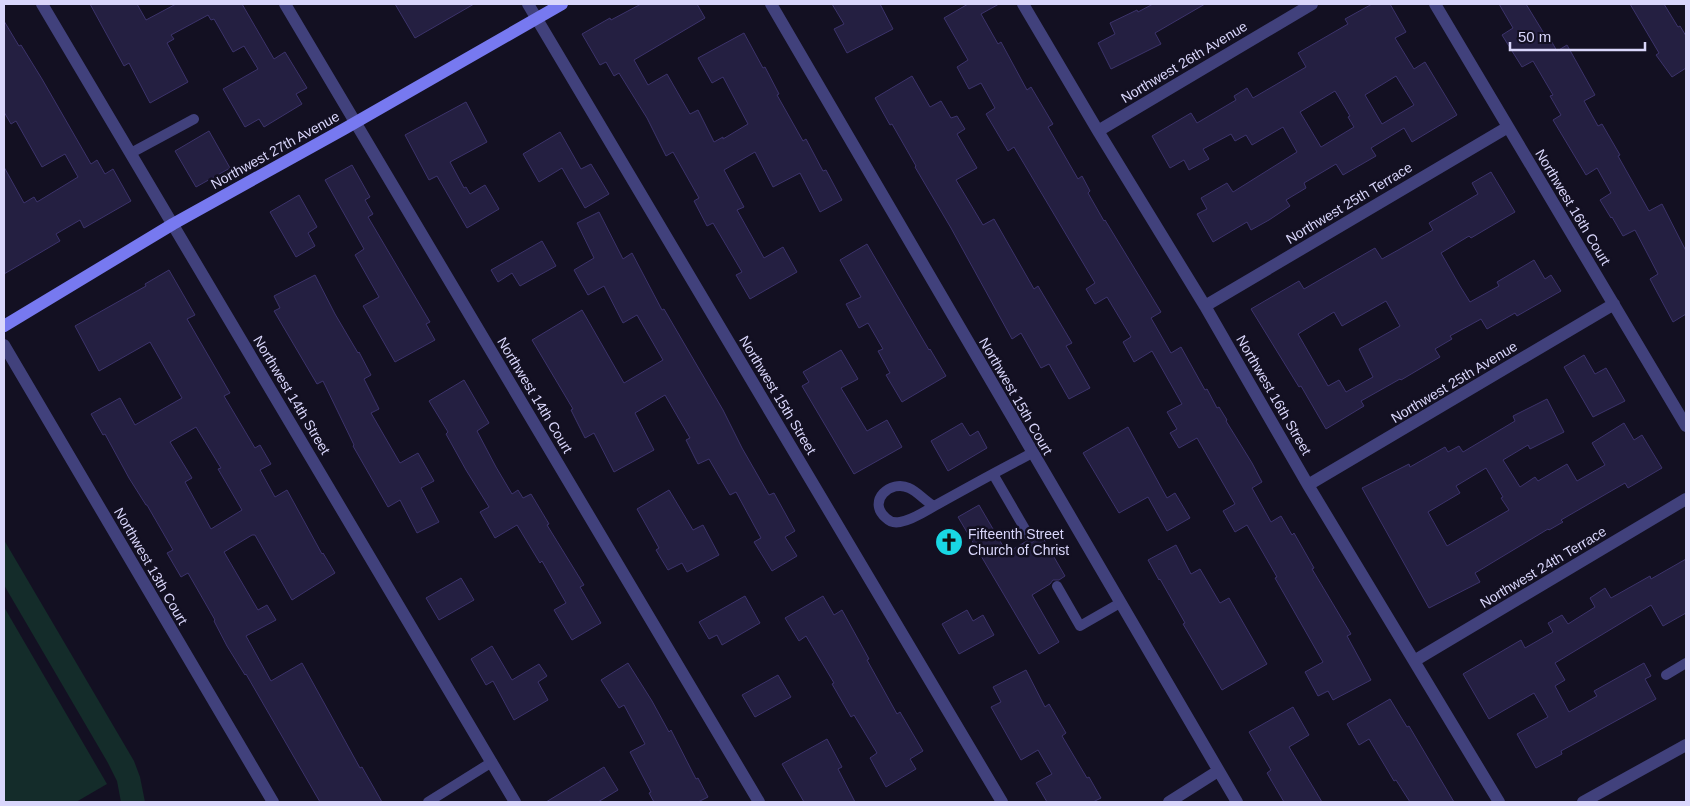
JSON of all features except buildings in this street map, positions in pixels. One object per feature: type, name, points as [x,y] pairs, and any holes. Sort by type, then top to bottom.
[{"type":"street","name":"Northwest 14th Street","points":[[42,4],[515,802]]},
{"type":"street","name":"Northwest 14th Court","points":[[285,4],[760,802]]},
{"type":"street","name":"Northwest 15th Street","points":[[528,4],[1002,802]]},
{"type":"street","name":"Northwest 27th Avenue","points":[[4,326],[173,224],[562,4]]},
{"type":"street","name":"Northwest 15th Court","points":[[771,4],[1237,802]]},
{"type":"street","name":"Northwest 16th Street","points":[[1023,4],[1205,306],[1308,485],[1499,802]]},
{"type":"street","name":"Northwest 26th Avenue","points":[[1098,131],[1312,4]]},
{"type":"street","name":"Northwest 16th Court","points":[[1434,4],[1686,426]]},
{"type":"street","name":"Northwest 25th Terrace","points":[[1205,306],[1508,126]]},
{"type":"street","name":"Northwest 25th Avenue","points":[[1308,485],[1614,304]]},
{"type":"street","name":"Northwest 13th Court","points":[[4,345],[273,802]]},
{"type":"street","name":"Northwest 24th Terrace","points":[[1414,661],[1686,499]]},
{"type":"street","points":[[1583,802],[1686,744]]},
{"type":"street","points":[[1168,802],[1218,772]]},
{"type":"lane","points":[[131,153],[194,119]]},
{"type":"lane","points":[[934,506],[908,487],[899,486],[891,488],[882,495],[878,504],[880,513],[889,521],[899,522],[908,520],[934,506],[993,474],[1032,452]]},
{"type":"lane","points":[[993,474],[1029,536]]},
{"type":"lane","points":[[1057,586],[1080,626],[1120,604]]},
{"type":"lane","points":[[1666,675],[1686,663]]},
{"type":"lane","points":[[428,802],[492,762]]},
{"type":"green space","points":[[4,540],[134,761],[140,777],[145,802],[121,802],[117,781],[108,763],[4,585]]},
{"type":"green space","points":[[4,607],[107,784],[76,802],[4,802]]},
{"type":"place","name":"Fifteenth Street Church of Christ","points":[[949,542]]}]
